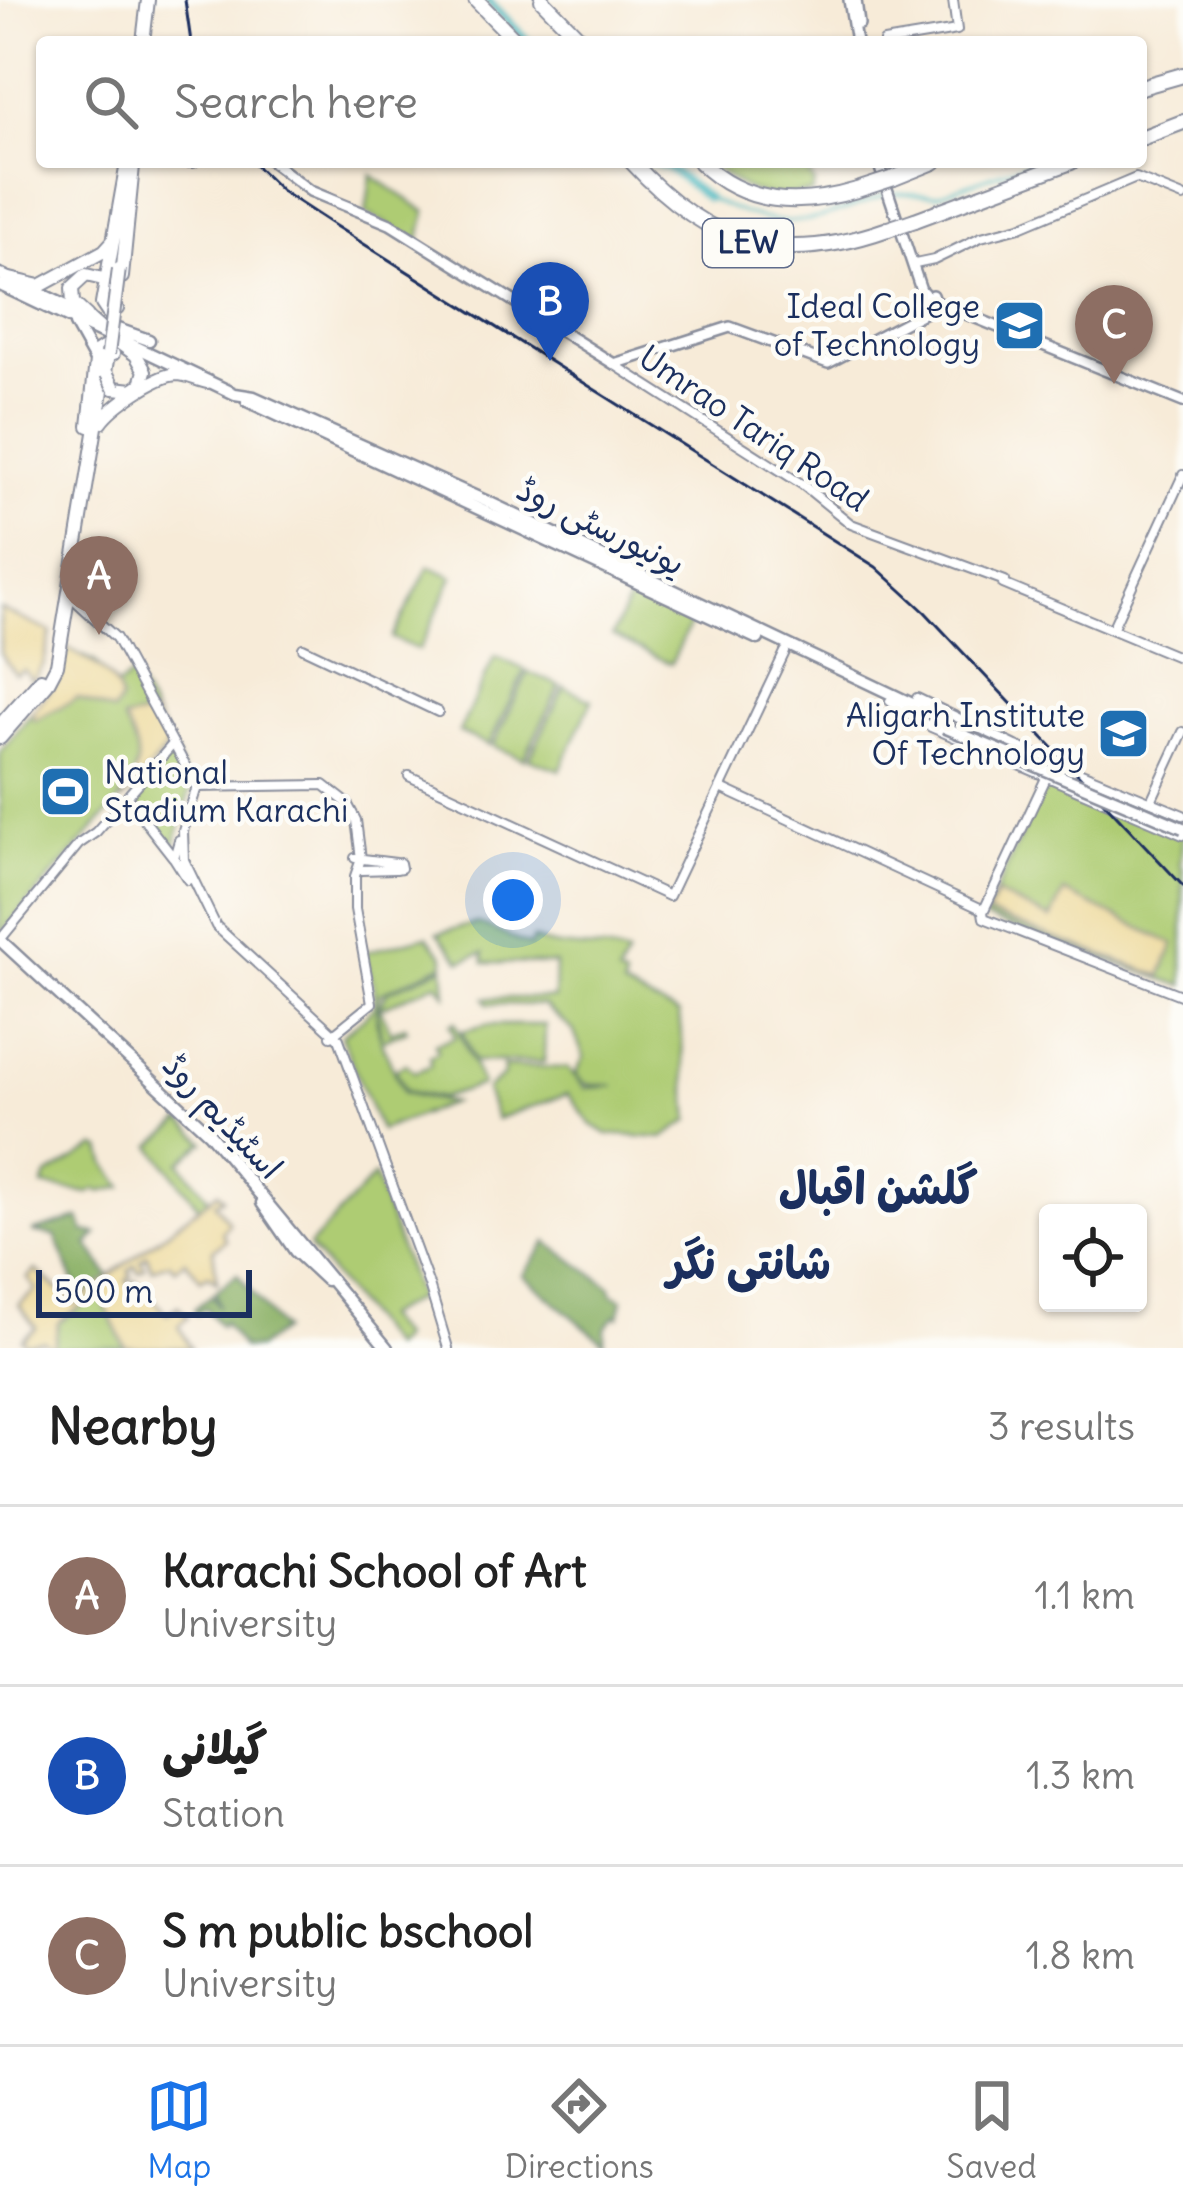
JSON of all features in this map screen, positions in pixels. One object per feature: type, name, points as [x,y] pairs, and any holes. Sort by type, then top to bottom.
[{"type":"highway","points":[[147,36],[151,0]]},
{"type":"highway","points":[[476,0],[511,36]]},
{"type":"highway","points":[[542,0],[577,36]]},
{"type":"highway","points":[[1147,85],[1183,74]]},
{"type":"highway","points":[[1147,136],[1183,122]]},
{"type":"highway","points":[[129,168],[102,304],[108,313],[116,310],[119,296],[130,168]]},
{"type":"highway","points":[[0,735],[57,664],[129,168]]},
{"type":"highway","name":"LEW","points":[[638,168],[701,224],[749,243],[792,249],[836,245],[871,235],[1055,168]]},
{"type":"highway","name":"LEW","points":[[709,168],[745,192],[790,202],[830,198],[917,168]]},
{"type":"highway","points":[[3,280],[40,286],[109,248],[116,226]]},
{"type":"highway","points":[[110,300],[117,268]]},
{"type":"highway","points":[[91,318],[73,303],[71,289],[86,275],[103,279],[110,289],[104,356]]},
{"type":"highway","points":[[44,682],[49,667],[87,470],[100,422],[113,354],[101,348],[107,374],[114,388],[134,390],[145,371],[136,355],[114,339]]},
{"type":"highway","points":[[100,422],[119,403],[166,377],[182,375],[207,382]]},
{"type":"main road","points":[[853,0],[858,36]]},
{"type":"main road","points":[[280,168],[310,191],[390,224],[610,362],[731,325],[826,358],[933,299]]},
{"type":"main road","points":[[882,168],[923,286],[933,299],[1183,399]]},
{"type":"main road","points":[[731,325],[828,363],[933,308],[902,227]]},
{"type":"main road","name":"یونیورسٹی روڈ","points":[[3,280],[114,339],[890,697]]},
{"type":"main road","name":"یونیورسٹی روڈ","points":[[3,280],[91,318],[105,332],[236,394],[273,405],[945,724],[1183,825]]},
{"type":"main road","points":[[61,313],[104,356]]},
{"type":"main road","points":[[91,318],[149,340]]},
{"type":"main road","points":[[255,389],[256,395],[273,405]]},
{"type":"main road","points":[[890,697],[917,698]]},
{"type":"main road","name":"اسٹیڈیم روڈ","points":[[0,942],[182,1112],[262,1203],[295,1251],[384,1348]]},
{"type":"main road","name":"اسٹیڈیم روڈ","points":[[0,942],[184,1107],[384,1348]]},
{"type":"main road","points":[[262,1203],[291,1238],[291,1231]]},
{"type":"main road","points":[[295,1251],[299,1246],[320,1266]]},
{"type":"street","points":[[920,36],[957,30],[953,0]]},
{"type":"street","points":[[915,264],[1136,178],[1183,197]]},
{"type":"street","name":"Umrao Tariq Road","points":[[610,362],[803,485],[851,524],[1183,659]]},
{"type":"street","points":[[1113,627],[1183,475]]},
{"type":"street","points":[[67,593],[116,638],[197,787],[176,854]]},
{"type":"street","points":[[303,648],[438,712]]},
{"type":"street","points":[[409,776],[668,896],[785,652]]},
{"type":"street","points":[[890,697],[931,728],[1047,779],[1143,819],[1183,825]]},
{"type":"street","points":[[917,698],[1151,802],[1183,825]]},
{"type":"street","points":[[1143,819],[1183,731]]},
{"type":"street","points":[[0,942],[79,844],[96,832],[174,744]]},
{"type":"street","points":[[985,915],[1054,761]]},
{"type":"street","points":[[197,787],[324,785],[354,812],[355,909],[372,1003],[331,1033]]},
{"type":"street","points":[[721,788],[985,915],[1183,994]]},
{"type":"street","points":[[127,797],[176,854],[216,926],[342,1046],[446,1348]]},
{"type":"street","points":[[357,861],[396,866]]},
{"type":"green space","points":[[716,168],[805,168],[814,183],[812,193],[776,196],[737,184]]},
{"type":"green space","points":[[371,175],[426,212],[419,241],[366,213]]},
{"type":"green space","points":[[429,566],[453,577],[419,650],[392,638]]},
{"type":"green space","points":[[633,591],[692,620],[671,664],[612,636]]},
{"type":"green space","name":"National Stadium Karachi","points":[[66,648],[94,661],[117,687],[133,675],[170,744],[0,934],[0,752],[55,685]]},
{"type":"green space","points":[[495,656],[525,670],[489,745],[459,732]]},
{"type":"green space","points":[[528,672],[560,686],[524,759],[493,746]]},
{"type":"green space","points":[[564,687],[592,700],[560,770],[529,759]]},
{"type":"green space","points":[[169,753],[175,754],[190,791],[175,844],[170,847],[133,800]]},
{"type":"green space","points":[[1046,779],[1183,835],[1183,986],[984,918]]},
{"type":"green space","points":[[478,923],[530,946],[533,939],[627,956],[618,975],[625,979],[623,988],[679,1014],[690,1120],[663,1138],[607,1134],[591,1124],[568,1094],[496,1119],[486,1090],[504,1075],[503,1066],[568,1068],[585,1088],[615,1086],[579,1079],[576,1073],[584,1057],[573,1030],[543,1005],[488,1004],[485,998],[554,998],[555,964],[484,963],[483,953],[461,961],[438,933]]},
{"type":"green space","points":[[427,936],[444,956],[444,964],[381,993],[377,1010],[376,1021],[381,1038],[377,1012],[387,992],[444,967],[446,994],[437,983],[380,1008],[391,1032],[405,1026],[407,1030],[381,1041],[404,1093],[452,1103],[380,1130],[341,1036],[375,1001],[364,952]]},
{"type":"green space","points":[[455,1022],[482,1085],[442,1098],[406,1091],[395,1069],[406,1064],[415,1072],[430,1066],[430,1056],[438,1052],[435,1044],[455,1037],[450,1024]]},
{"type":"green space","points":[[486,1025],[545,1025],[544,1062],[474,1061],[462,1031]]},
{"type":"green space","points":[[182,1121],[205,1142],[180,1162],[209,1199],[199,1207],[152,1146]]},
{"type":"green space","points":[[96,1147],[102,1149],[123,1187],[89,1193],[43,1186],[47,1176]]},
{"type":"green space","points":[[374,1176],[418,1298],[383,1317],[401,1338],[391,1348],[309,1246]]},
{"type":"green space","points":[[79,1218],[85,1232],[97,1234],[88,1245],[110,1278],[88,1294],[74,1281],[55,1236],[32,1232]]},
{"type":"green space","points":[[547,1242],[623,1299],[619,1317],[615,1315],[605,1328],[604,1343],[523,1275]]},
{"type":"green space","points":[[237,1274],[282,1330],[258,1348],[242,1348],[206,1308],[197,1314],[194,1309],[212,1295],[219,1307],[215,1292]]},
{"type":"green space","points":[[99,1293],[126,1348],[54,1348],[58,1323]]},
{"type":"sand","points":[[0,609],[51,632],[43,666],[33,681],[24,670],[15,674],[0,653]]},
{"type":"sand","points":[[66,648],[92,662],[113,682],[121,700],[113,712],[78,698],[35,720],[31,714],[59,678]]},
{"type":"sand","points":[[154,714],[170,744],[123,800],[120,797],[137,760],[123,720]]},
{"type":"sand","points":[[1064,892],[1174,944],[1161,976],[987,914],[996,894],[1051,919]]},
{"type":"sand","points":[[218,1192],[223,1198],[215,1203],[229,1223],[222,1232],[226,1240],[213,1250],[217,1282],[208,1275],[201,1280],[185,1260],[175,1269],[170,1263],[152,1269],[147,1256],[141,1261],[145,1268],[139,1272],[135,1266],[127,1281],[130,1285],[136,1280],[167,1314],[178,1306],[188,1317],[179,1326],[191,1348],[126,1348],[99,1294],[58,1323],[54,1348],[43,1341],[26,1344],[22,1339],[36,1328],[19,1305],[36,1290],[28,1278],[36,1270],[74,1304]]},
{"type":"waterway","points":[[487,0],[523,36]]},
{"type":"waterway","points":[[1147,121],[1183,109]]},
{"type":"waterway","points":[[668,168],[707,198]]},
{"type":"waterway","points":[[895,193],[937,195],[1013,168]]},
{"type":"waterway","points":[[707,198],[758,217],[797,221],[885,195]]},
{"type":"railway","points":[[185,0],[190,36]]},
{"type":"railway","points":[[258,168],[283,192],[329,222],[876,567],[925,612],[1183,886]]},
{"type":"place","name":"Ideal College of Technology","points":[[1019,325]]},
{"type":"place","name":"گیلانی","points":[[550,361]]},
{"type":"place","name":"S m public bschool","points":[[1114,384]]},
{"type":"place","name":"Karachi School of Art","points":[[99,635]]},
{"type":"place","name":"Aligarh Institute Of Technology","points":[[1124,734]]},
{"type":"place","name":"National Stadium Karachi","points":[[65,791]]},
{"type":"district","name":"گلشن اقبال","points":[[878,1188]]},
{"type":"district","name":"شانتی نگر","points":[[749,1263]]}]
